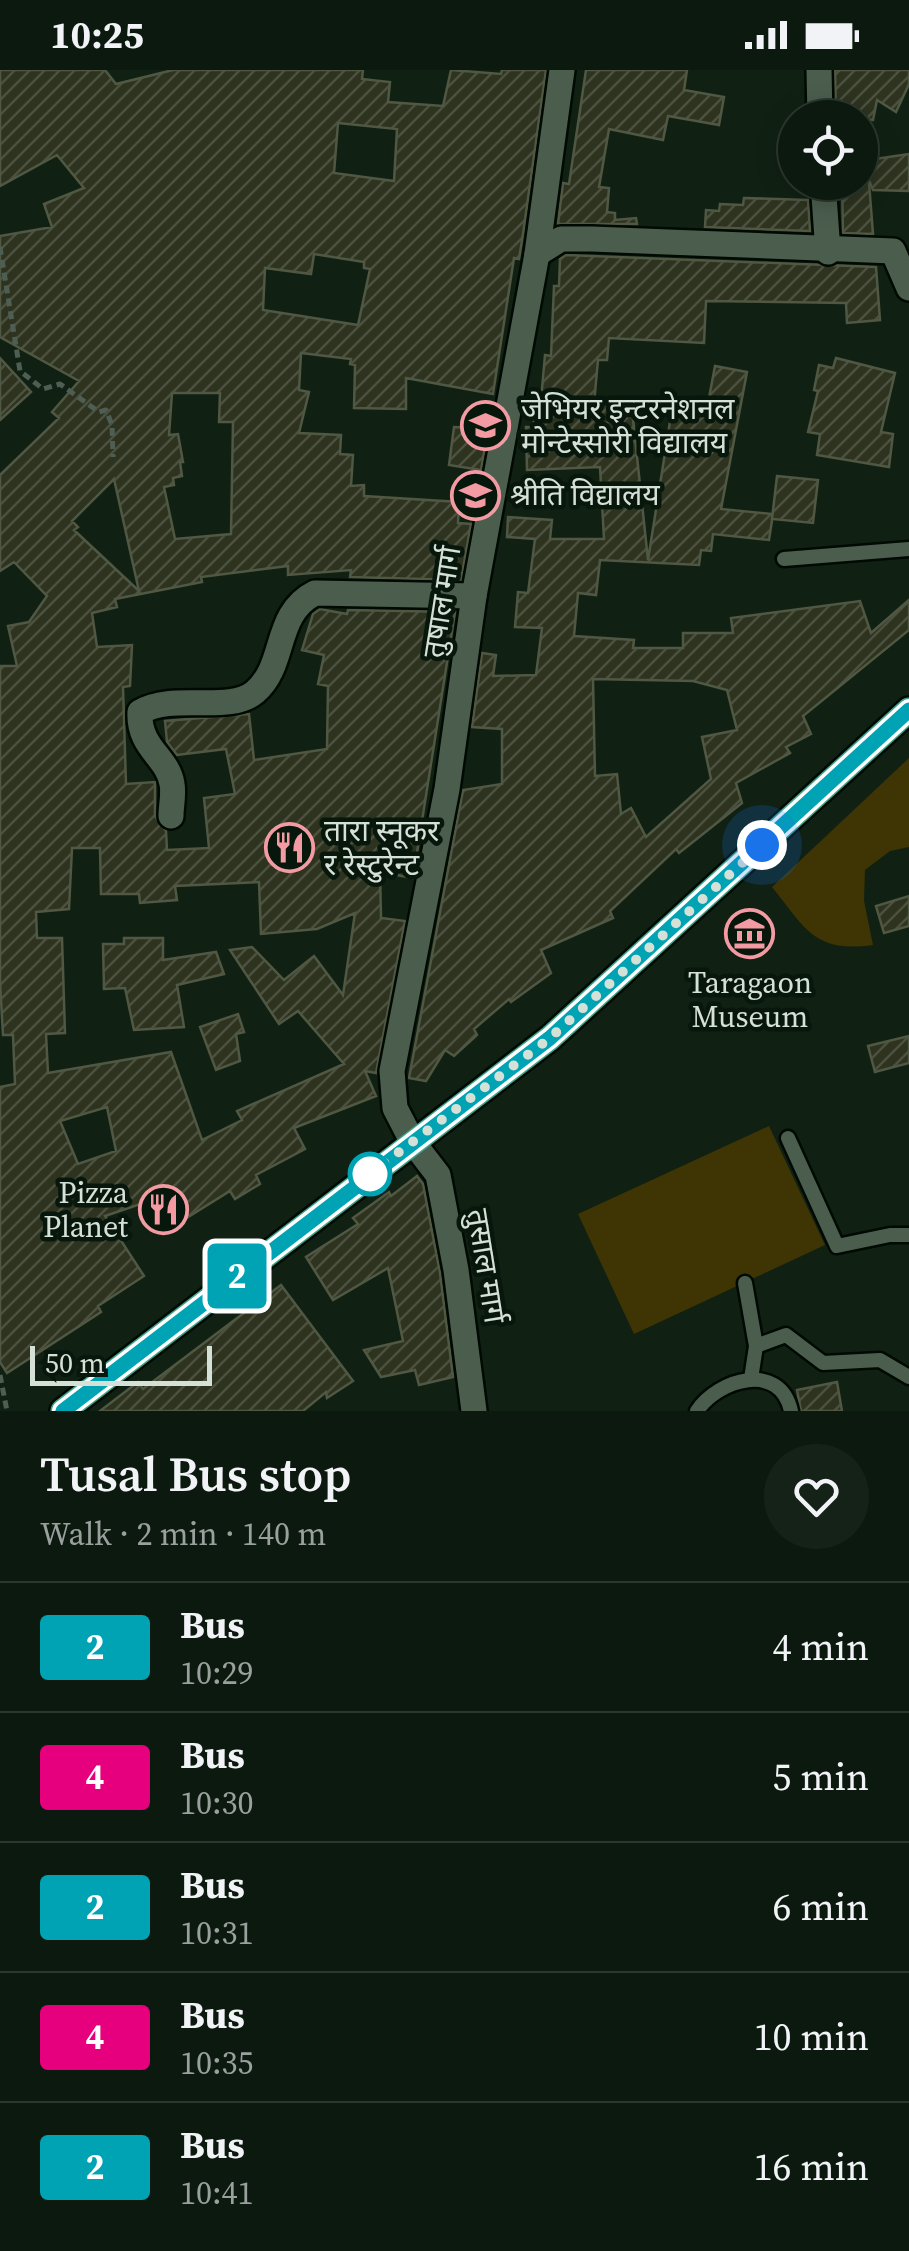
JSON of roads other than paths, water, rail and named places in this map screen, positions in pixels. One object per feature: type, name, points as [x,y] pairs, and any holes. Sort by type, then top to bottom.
[{"type":"main road","points":[[63,1411],[550,1038],[909,710]]},
{"type":"street","name":"तुषाल मार्ग","points":[[412,1141],[396,1108],[392,1072],[447,789],[474,596],[537,254],[562,70]]},
{"type":"street","points":[[819,70],[820,100]]},
{"type":"street","points":[[825,200],[828,252]]},
{"type":"street","points":[[537,254],[561,239],[592,238],[828,252],[893,251],[909,288]]},
{"type":"street","points":[[171,816],[172,780],[144,740],[140,712],[157,702],[241,700],[256,691],[288,617],[298,601],[315,594],[474,596]]},
{"type":"street","name":"तुसाल मार्ग","points":[[412,1141],[438,1175],[456,1270],[474,1411]]},
{"type":"lane","points":[[784,558],[909,549]]},
{"type":"lane","points":[[788,1138],[837,1246],[890,1234],[909,1236]]},
{"type":"lane","points":[[744,1283],[756,1346],[751,1379]]},
{"type":"lane","points":[[756,1346],[786,1335],[824,1363],[880,1360],[909,1378]]},
{"type":"lane","points":[[697,1411],[721,1386],[736,1379],[751,1379],[780,1392],[791,1411]]},
{"type":"place","name":"जेभियर इन्टरनेशनल मोन्टेस्सोरी विद्यालय","points":[[486,426]]},
{"type":"place","name":"श्रीति विद्यालय","points":[[475,495]]},
{"type":"place","name":"तारा स्नूकर र रेस्टुरेन्ट","points":[[289,848]]},
{"type":"place","name":"Taragaon Museum","points":[[750,934]]},
{"type":"place","name":"Pizza Planet","points":[[163,1210]]}]
